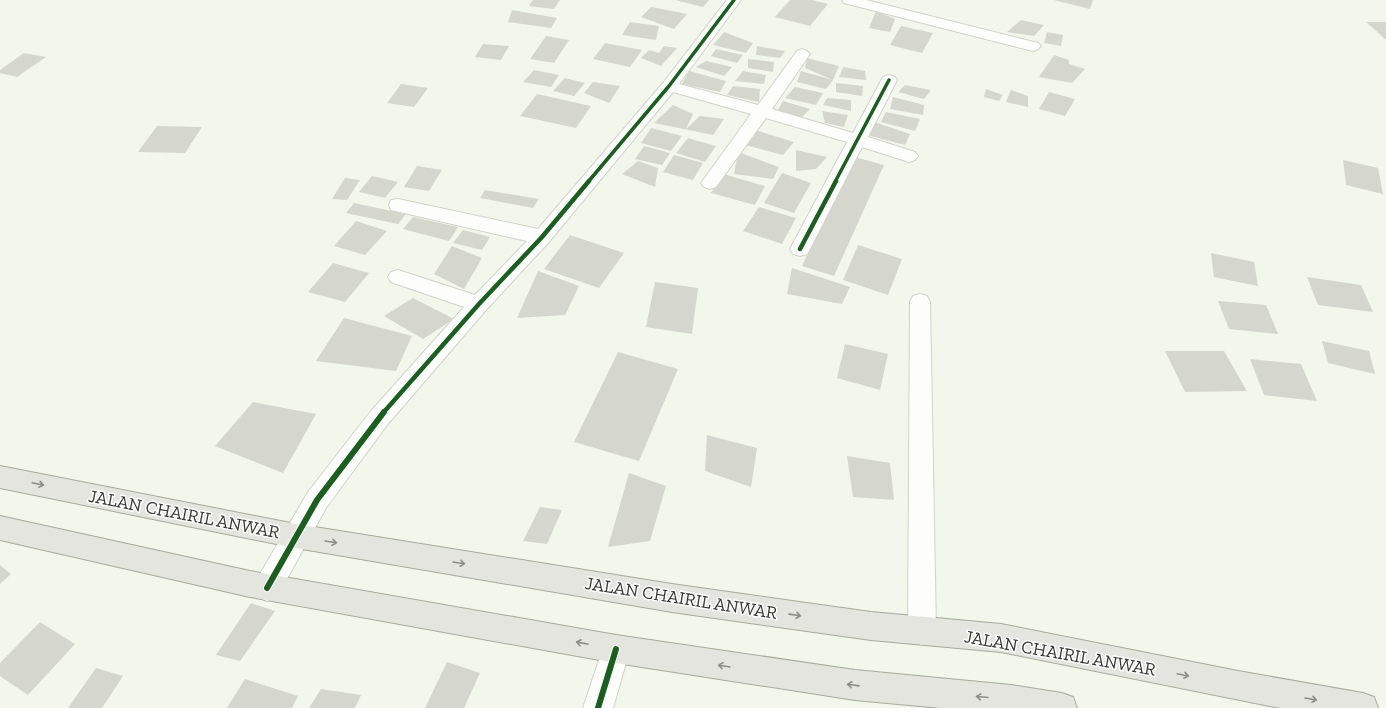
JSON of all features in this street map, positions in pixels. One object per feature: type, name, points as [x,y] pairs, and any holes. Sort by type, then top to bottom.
[{"type":"main road","name":"JALAN CHAIRIL ANWAR","points":[[0,477],[296,536],[672,598],[871,626],[1001,638],[1238,686],[1363,708]]},
{"type":"main road","points":[[0,528],[267,588],[616,649],[855,685],[1012,704],[1062,708]]},
{"type":"street","points":[[267,588],[317,500],[378,418],[479,304],[542,237],[669,86],[734,0]]},
{"type":"street","points":[[849,0],[1033,46]]},
{"type":"street","points":[[710,183],[802,54]]},
{"type":"street","points":[[800,249],[889,80]]},
{"type":"street","points":[[669,86],[762,111],[909,156]]},
{"type":"street","points":[[398,205],[542,237]]},
{"type":"street","points":[[398,277],[479,304]]},
{"type":"street","points":[[920,302],[922,631]]},
{"type":"street","points":[[598,708],[616,649]]},
{"type":"building","points":[[533,0],[560,0],[554,9],[529,6]]},
{"type":"building","points":[[675,0],[709,0],[703,7]]},
{"type":"building","points":[[790,0],[812,0],[828,4],[810,26],[775,17]]},
{"type":"building","points":[[1054,0],[1093,0],[1090,9]]},
{"type":"building","points":[[651,7],[687,14],[674,29],[641,17]]},
{"type":"building","points":[[512,10],[557,18],[551,28],[508,22]]},
{"type":"building","points":[[876,11],[895,19],[890,32],[869,28]]},
{"type":"building","points":[[1021,20],[1044,25],[1034,36],[1007,32]]},
{"type":"building","points":[[630,22],[659,26],[656,40],[622,35]]},
{"type":"building","points":[[1366,22],[1386,22],[1386,39],[1385,39]]},
{"type":"building","points":[[901,26],[933,33],[922,53],[890,45]]},
{"type":"building","points":[[724,32],[753,43],[746,53],[713,45]]},
{"type":"building","points":[[1047,32],[1063,35],[1061,46],[1044,43]]},
{"type":"building","points":[[546,36],[569,40],[554,63],[530,59]]},
{"type":"building","points":[[605,43],[642,50],[630,67],[593,59]]},
{"type":"building","points":[[483,44],[509,46],[501,60],[475,57]]},
{"type":"building","points":[[664,46],[677,48],[661,66],[641,58],[649,50],[659,53]]},
{"type":"building","points":[[757,46],[785,51],[780,58],[756,55]]},
{"type":"building","points":[[716,49],[743,55],[737,63],[711,56]]},
{"type":"building","points":[[24,53],[46,57],[17,77],[0,73],[0,70]]},
{"type":"building","points":[[1054,55],[1069,60],[1069,64],[1085,69],[1072,83],[1039,77]]},
{"type":"building","points":[[807,58],[839,66],[833,80],[805,68]]},
{"type":"building","points":[[748,59],[774,62],[773,72],[748,68]]},
{"type":"building","points":[[706,61],[732,67],[724,76],[696,67]]},
{"type":"building","points":[[843,67],[865,71],[866,80],[839,77]]},
{"type":"building","points":[[534,70],[559,75],[551,87],[523,82]]},
{"type":"building","points":[[689,71],[726,81],[720,92],[682,84]]},
{"type":"building","points":[[743,71],[766,75],[764,84],[735,81]]},
{"type":"building","points":[[801,71],[833,80],[826,89],[797,82]]},
{"type":"building","points":[[565,78],[585,83],[574,96],[553,91]]},
{"type":"building","points":[[593,82],[620,86],[609,103],[584,93]]},
{"type":"building","points":[[836,83],[863,86],[862,96],[836,92]]},
{"type":"building","points":[[401,84],[428,88],[414,107],[387,103]]},
{"type":"building","points":[[905,85],[931,90],[924,99],[898,92]]},
{"type":"building","points":[[733,86],[760,89],[759,102],[727,95]]},
{"type":"building","points":[[795,87],[823,93],[816,105],[785,98]]},
{"type":"building","points":[[986,89],[1003,95],[999,101],[984,97]]},
{"type":"building","points":[[1011,90],[1028,96],[1028,107],[1006,102]]},
{"type":"building","points":[[1049,92],[1075,99],[1065,116],[1039,109]]},
{"type":"building","points":[[537,94],[591,106],[576,128],[520,116]]},
{"type":"building","points":[[893,97],[924,105],[923,115],[890,109]]},
{"type":"building","points":[[827,98],[851,100],[851,111],[823,105]]},
{"type":"building","points":[[783,101],[810,109],[800,119],[777,112]]},
{"type":"building","points":[[673,105],[693,114],[686,129],[700,116],[724,119],[713,135],[654,123]]},
{"type":"building","points":[[822,111],[848,115],[844,127],[825,123]]},
{"type":"building","points":[[886,112],[920,119],[915,131],[881,122]]},
{"type":"building","points":[[874,122],[910,134],[905,145],[867,135]]},
{"type":"building","points":[[157,126],[202,127],[185,153],[138,152]]},
{"type":"building","points":[[651,128],[682,136],[671,151],[641,143]]},
{"type":"building","points":[[755,130],[794,142],[783,155],[745,145]]},
{"type":"building","points":[[688,138],[716,146],[705,162],[676,153]]},
{"type":"building","points":[[644,146],[670,153],[662,165],[635,159]]},
{"type":"building","points":[[796,150],[827,157],[816,169],[796,171]]},
{"type":"building","points":[[738,152],[779,167],[773,179],[734,174]]},
{"type":"building","points":[[674,155],[703,163],[693,180],[663,172]]},
{"type":"building","points":[[854,157],[884,165],[834,276],[802,266]]},
{"type":"building","points":[[1343,160],[1378,168],[1383,194],[1346,185]]},
{"type":"building","points":[[638,161],[658,168],[655,187],[622,174]]},
{"type":"building","points":[[417,166],[442,170],[429,191],[404,187]]},
{"type":"building","points":[[782,173],[811,183],[794,213],[764,203]]},
{"type":"building","points":[[723,174],[765,186],[755,205],[711,193]]},
{"type":"building","points":[[372,176],[398,182],[385,198],[359,192]]},
{"type":"building","points":[[345,178],[360,180],[347,200],[332,199]]},
{"type":"building","points":[[485,190],[539,199],[533,208],[480,198]]},
{"type":"building","points":[[354,203],[406,214],[398,224],[346,213]]},
{"type":"building","points":[[759,207],[796,218],[782,244],[743,231]]},
{"type":"building","points":[[413,217],[458,227],[449,241],[403,229]]},
{"type":"building","points":[[356,221],[387,231],[365,255],[334,246]]},
{"type":"building","points":[[463,230],[490,237],[482,250],[453,243]]},
{"type":"building","points":[[570,235],[624,253],[599,288],[544,269]]},
{"type":"building","points":[[858,245],[902,259],[888,295],[843,280]]},
{"type":"building","points":[[452,246],[482,258],[464,289],[434,274]]},
{"type":"building","points":[[1211,253],[1254,262],[1258,286],[1214,277]]},
{"type":"building","points":[[333,263],[369,273],[345,302],[308,292]]},
{"type":"building","points":[[792,268],[850,287],[842,304],[787,294]]},
{"type":"building","points":[[538,271],[579,286],[565,315],[517,318]]},
{"type":"building","points":[[1307,277],[1361,285],[1373,312],[1318,305]]},
{"type":"building","points":[[655,282],[698,288],[692,334],[646,327]]},
{"type":"building","points":[[413,298],[454,319],[423,339],[384,316]]},
{"type":"building","points":[[1218,301],[1266,305],[1278,334],[1229,329]]},
{"type":"building","points":[[344,318],[412,336],[396,371],[316,361]]},
{"type":"building","points":[[1322,341],[1369,351],[1375,374],[1328,363]]},
{"type":"building","points":[[845,344],[888,354],[880,390],[837,378]]},
{"type":"building","points":[[1165,351],[1224,351],[1247,391],[1185,392]]},
{"type":"building","points":[[618,352],[678,369],[639,461],[574,442]]},
{"type":"building","points":[[1250,359],[1301,364],[1317,401],[1264,395]]},
{"type":"building","points":[[253,402],[316,414],[283,473],[215,446]]},
{"type":"building","points":[[707,435],[757,448],[751,487],[705,471]]},
{"type":"building","points":[[847,456],[890,463],[894,500],[853,497]]},
{"type":"building","points":[[629,473],[666,486],[650,541],[608,547]]},
{"type":"building","points":[[540,507],[562,510],[547,544],[523,541]]},
{"type":"building","points":[[0,565],[11,574],[0,584]]},
{"type":"building","points":[[251,603],[275,611],[240,661],[216,655]]},
{"type":"building","points":[[40,622],[75,644],[28,695],[0,676],[0,663]]},
{"type":"building","points":[[447,662],[480,673],[464,708],[425,708]]},
{"type":"building","points":[[96,668],[123,676],[102,708],[68,708]]},
{"type":"building","points":[[245,679],[298,696],[292,708],[227,708]]},
{"type":"building","points":[[321,689],[361,695],[355,708],[309,708]]},
{"type":"cycle path","points":[[267,588],[317,500],[379,418],[479,304],[542,237],[669,86],[734,0]]},
{"type":"cycle path","points":[[800,249],[889,80]]},
{"type":"cycle path","points":[[598,708],[616,649]]}]
